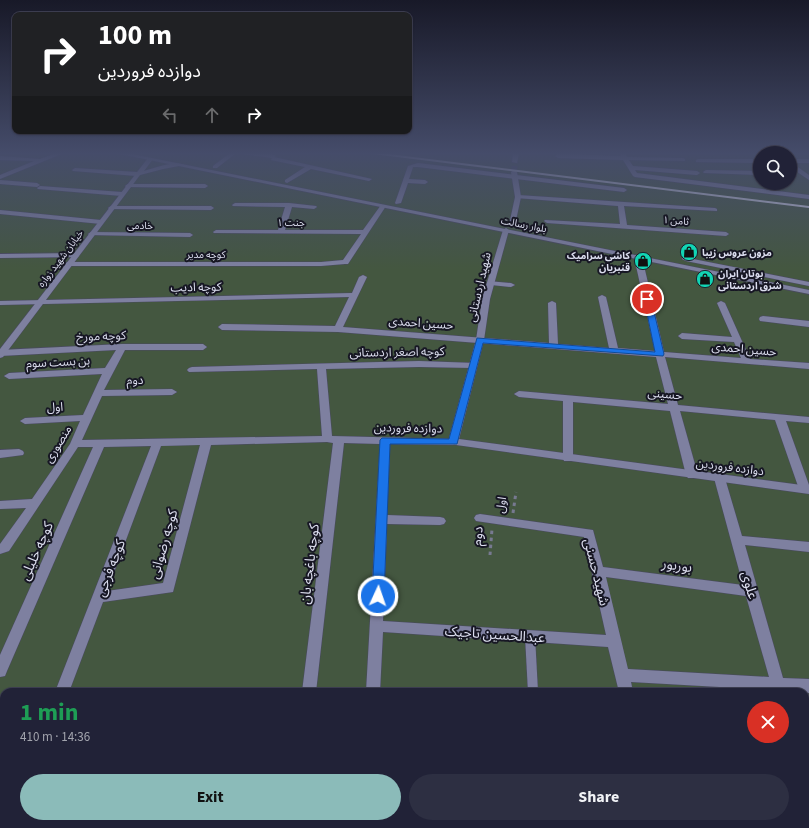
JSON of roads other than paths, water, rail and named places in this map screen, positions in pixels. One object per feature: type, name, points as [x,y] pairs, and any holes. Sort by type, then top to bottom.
[{"type":"street","points":[[94,192],[122,194]]},
{"type":"street","name":"بلوار رسالت","points":[[311,192],[639,252],[809,292]]},
{"type":"street","name":"بلوار رسالت","points":[[341,192],[509,228],[589,240]]},
{"type":"street","points":[[398,203],[402,192]]},
{"type":"street","name":"شهید اردستانی","points":[[453,442],[480,340],[490,283],[509,228],[518,197],[517,192]]},
{"type":"street","points":[[767,192],[809,197]]},
{"type":"street","name":"خیابان شهید زواره","points":[[0,354],[122,194]]},
{"type":"street","points":[[518,197],[715,210]]},
{"type":"street","points":[[621,204],[624,227]]},
{"type":"street","points":[[234,205],[289,205],[314,207]]},
{"type":"street","points":[[281,232],[289,205]]},
{"type":"street","points":[[365,232],[383,206]]},
{"type":"street","points":[[111,208],[211,208]]},
{"type":"street","points":[[0,212],[101,222]]},
{"type":"street","name":"ثامن ۱","points":[[547,221],[726,234]]},
{"type":"street","name":"جنت ۱","points":[[216,232],[365,232]]},
{"type":"street","name":"کوچه مدیر","points":[[68,264],[321,264],[344,262],[365,232]]},
{"type":"street","name":"خادمی","points":[[91,234],[190,235]]},
{"type":"street","points":[[639,252],[660,354],[692,475]]},
{"type":"street","points":[[0,256],[75,254]]},
{"type":"street","points":[[681,258],[809,284]]},
{"type":"street","points":[[338,329],[363,277]]},
{"type":"street","points":[[490,283],[511,285]]},
{"type":"street","name":"کوچه ادیب","points":[[0,304],[354,296]]},
{"type":"street","points":[[602,297],[614,351]]},
{"type":"street","points":[[552,303],[554,346]]},
{"type":"street","points":[[722,304],[747,361]]},
{"type":"street","points":[[764,319],[809,324]]},
{"type":"street","name":"حسین احمدی","points":[[222,327],[338,329],[809,366]]},
{"type":"street","points":[[682,336],[738,340]]},
{"type":"street","name":"کوچه مورخ","points":[[0,354],[122,347],[203,347]]},
{"type":"street","name":"منصوری","points":[[3,548],[74,444],[108,371],[122,347]]},
{"type":"street","name":"کوچه اصغر اردستانی","points":[[192,370],[419,364],[473,365]]},
{"type":"street","points":[[322,366],[333,439]]},
{"type":"street","name":"بن بست سوم","points":[[9,376],[108,371]]},
{"type":"street","name":"دوم","points":[[98,393],[172,392]]},
{"type":"street","name":"حسینی","points":[[519,394],[809,420]]},
{"type":"street","points":[[568,398],[568,458]]},
{"type":"street","points":[[779,417],[807,489]]},
{"type":"street","name":"اول","points":[[25,421],[87,418]]},
{"type":"street","name":"دوازده فروردین","points":[[74,444],[333,439],[453,442],[692,475],[807,489]]},
{"type":"street","name":"کوچه باغچه بان","points":[[310,688],[333,439]]},
{"type":"street","points":[[373,688],[385,440]]},
{"type":"street","name":"کوچه رضوانی","points":[[98,597],[168,588],[206,442]]},
{"type":"street","name":"کوچه فرجی","points":[[64,688],[157,443]]},
{"type":"street","name":"کوچه خلیلی","points":[[0,671],[100,444]]},
{"type":"street","points":[[0,454],[19,453]]},
{"type":"street","name":"علوی","points":[[720,478],[779,688]]},
{"type":"street","points":[[0,505],[35,503]]},
{"type":"street","points":[[381,519],[440,521]]},
{"type":"street","name":"شهید حسنی","points":[[487,519],[589,533],[625,688]]},
{"type":"street","points":[[737,540],[809,547]]},
{"type":"street","name":"بوربور","points":[[597,571],[752,591]]},
{"type":"street","name":"عبدالحسین تاجیک","points":[[376,626],[614,641]]},
{"type":"street","points":[[622,675],[768,688]]},
{"type":"street","points":[[789,688],[809,686]]},
{"type":"lane","points":[[530,636],[533,688]]},
{"type":"railway","points":[[685,192],[809,207]]},
{"type":"place","name":"مزون عروس زیبا","points":[[689,252]]},
{"type":"place","name":"کاشی سرامیک قنبریان","points":[[643,261]]},
{"type":"place","name":"بوتان ایران شرق اردستانی","points":[[705,279]]}]
